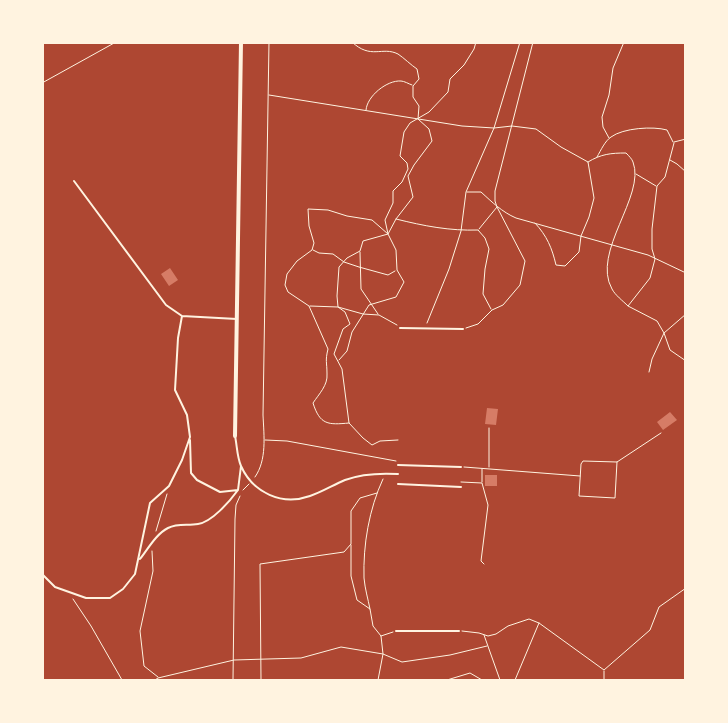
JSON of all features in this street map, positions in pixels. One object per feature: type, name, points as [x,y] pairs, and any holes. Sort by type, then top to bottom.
[{"type":"street","points":[[236,436],[241,42]]},
{"type":"lane","points":[[74,181],[166,305],[182,316],[237,319]]},
{"type":"lane","points":[[182,316],[178,338],[175,390],[187,415],[191,473],[197,480],[220,492],[238,490]]},
{"type":"lane","points":[[399,327],[463,329]]},
{"type":"lane","points":[[139,561],[159,535],[168,528],[184,524],[197,525],[207,522],[238,490],[241,466],[236,436]]},
{"type":"lane","points":[[42,574],[55,588],[86,598],[110,598],[123,589],[135,574],[150,503],[169,486],[182,460],[190,437]]},
{"type":"lane","points":[[398,463],[461,467]]},
{"type":"lane","points":[[241,466],[251,482],[263,492],[277,498],[294,500],[309,496],[346,480],[398,474]]},
{"type":"lane","points":[[398,484],[461,487]]},
{"type":"lane","points":[[396,631],[459,632]]},
{"type":"path","points":[[42,83],[116,42]]},
{"type":"path","points":[[233,680],[236,505],[241,493],[256,475],[262,461],[264,440],[269,42]]},
{"type":"path","points":[[352,42],[368,53],[384,52],[396,54],[417,69],[419,79],[413,86],[413,96],[419,106],[418,119],[429,130],[432,141],[414,164],[408,176],[413,197],[396,219],[388,234],[363,241],[360,251],[361,290],[379,315],[399,327]]},
{"type":"path","points":[[338,360],[347,351],[352,332],[368,305],[396,297],[404,282],[396,270],[396,250],[388,234],[385,220],[393,203],[393,191],[402,182],[408,169],[407,163],[400,156],[404,132],[410,123],[429,112],[448,92],[450,80],[464,65],[476,42]]},
{"type":"path","points":[[424,328],[449,269],[461,231],[466,192],[494,128],[520,42]]},
{"type":"path","points":[[463,329],[478,324],[492,310],[503,305],[520,285],[525,261],[497,207],[495,191],[533,42]]},
{"type":"path","points":[[609,138],[603,127],[602,117],[609,95],[613,68],[624,42]]},
{"type":"path","points":[[366,110],[368,99],[389,84],[401,81],[413,86]]},
{"type":"path","points":[[268,95],[462,126],[536,128],[561,147],[588,162]]},
{"type":"path","points":[[597,157],[609,138],[619,132],[657,127],[667,130],[674,143],[665,177],[657,186],[652,229],[652,249],[655,258],[650,278],[628,306]]},
{"type":"path","points":[[674,143],[686,139]]},
{"type":"path","points":[[588,162],[607,153],[626,153],[633,161],[635,173],[634,186],[612,245],[607,270],[608,276],[612,290],[628,306],[657,321],[670,350],[686,361]]},
{"type":"path","points":[[669,160],[678,164],[686,172]]},
{"type":"path","points":[[535,223],[545,234],[551,245],[556,265],[565,266],[579,252],[581,236],[594,198],[588,162]]},
{"type":"path","points":[[635,173],[657,186]]},
{"type":"path","points":[[466,192],[482,192],[508,215],[655,258],[686,273]]},
{"type":"path","points":[[396,219],[432,228],[461,231],[478,230],[497,207]]},
{"type":"path","points":[[379,315],[363,314],[338,307],[309,306],[288,292],[285,284],[287,274],[297,261],[312,250],[314,242],[309,226],[308,210],[328,210],[347,216],[372,220],[388,234]]},
{"type":"path","points":[[478,230],[485,238],[490,249],[485,268],[483,294],[492,310]]},
{"type":"path","points":[[312,250],[319,253],[333,254],[344,262],[388,275],[396,270]]},
{"type":"path","points":[[360,251],[339,267],[338,307],[345,312],[350,324],[343,329],[334,354],[342,368],[350,423],[372,445],[380,441],[398,440]]},
{"type":"path","points":[[309,306],[328,349],[325,360],[328,375],[323,390],[312,402],[315,412],[324,423],[331,425],[350,423]]},
{"type":"path","points":[[649,372],[652,359],[664,333],[686,314]]},
{"type":"path","points":[[489,428],[489,468]]},
{"type":"path","points":[[617,462],[615,498],[579,496],[581,464],[583,461],[617,462],[661,433]]},
{"type":"path","points":[[264,440],[287,441],[398,463]]},
{"type":"path","points":[[461,467],[580,476]]},
{"type":"path","points":[[482,468],[482,483],[488,505],[481,561],[484,564]]},
{"type":"path","points":[[378,680],[383,654],[381,636],[373,626],[364,579],[367,531],[377,493],[386,474]]},
{"type":"path","points":[[461,482],[482,483]]},
{"type":"path","points":[[158,678],[144,666],[140,631],[153,571],[151,545],[169,486]]},
{"type":"path","points":[[370,610],[357,600],[351,576],[352,511],[360,498],[377,493]]},
{"type":"path","points":[[261,680],[260,564],[270,561],[344,552],[351,544]]},
{"type":"path","points":[[604,680],[604,670],[650,630],[659,607],[686,588]]},
{"type":"path","points":[[68,592],[91,626],[122,680]]},
{"type":"path","points":[[459,632],[470,631],[484,635],[496,634],[508,626],[529,619],[539,623],[604,670]]},
{"type":"path","points":[[515,680],[539,623]]},
{"type":"path","points":[[381,636],[396,631]]},
{"type":"path","points":[[484,635],[500,680]]},
{"type":"path","points":[[155,680],[234,660],[301,658],[341,647],[383,654],[402,662],[487,646]]},
{"type":"path","points":[[447,680],[470,673],[482,680]]},
{"type":"shaded area","points":[[42,43],[685,43],[685,680],[43,680]]},
{"type":"building","points":[[170,268],[178,280],[169,286],[161,274]]},
{"type":"building","points":[[487,408],[498,409],[496,425],[485,424]]},
{"type":"building","points":[[670,412],[677,420],[663,430],[657,422]]},
{"type":"building","points":[[485,475],[497,475],[497,486],[485,486]]}]
